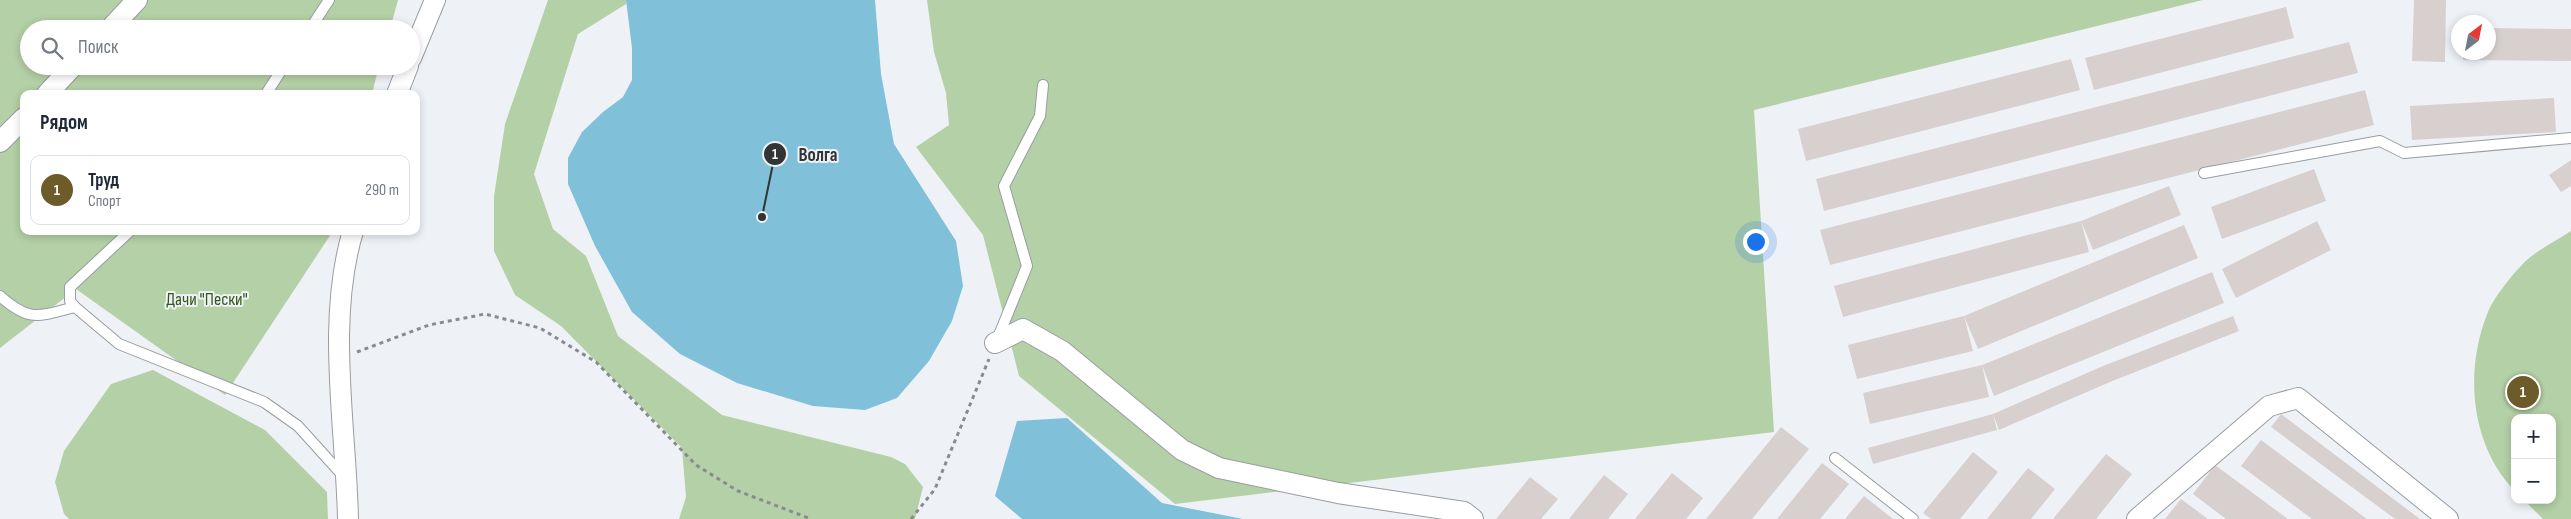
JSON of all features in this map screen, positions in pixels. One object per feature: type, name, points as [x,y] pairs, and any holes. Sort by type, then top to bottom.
[{"type":"street","points":[[118,20],[136,0]]},
{"type":"street","points":[[420,36],[435,0]]},
{"type":"street","points":[[51,90],[65,75]]},
{"type":"street","points":[[399,90],[404,75]]},
{"type":"street","points":[[0,142],[20,122]]},
{"type":"street","points":[[348,519],[338,359],[345,256],[352,235]]},
{"type":"street","points":[[995,343],[1023,329],[1062,351],[1182,450],[1220,468],[1338,493],[1464,512],[1472,519]]},
{"type":"street","points":[[2138,519],[2269,406],[2298,398],[2448,519]]},
{"type":"lane","points":[[316,20],[329,0]]},
{"type":"lane","points":[[269,90],[278,75]]},
{"type":"lane","points":[[995,343],[1027,266],[1004,186],[1040,116],[1043,85]]},
{"type":"lane","points":[[2204,173],[2380,141],[2404,153],[2571,138]]},
{"type":"lane","points":[[126,235],[70,287],[70,301],[75,307],[119,344],[264,402],[298,426],[347,481]]},
{"type":"lane","points":[[0,296],[16,311],[36,316],[75,307]]},
{"type":"lane","points":[[1835,458],[1913,519]]},
{"type":"path","points":[[338,359],[429,325],[485,314],[540,328],[596,362],[696,465],[738,491],[811,519]]},
{"type":"path","points":[[911,519],[935,489],[995,343]]},
{"type":"green space","name":"Дачи \"Пески\"","points":[[0,0],[398,0],[392,20],[20,20],[20,75],[377,75],[373,90],[20,90],[20,235],[330,235],[225,395],[76,289],[0,348]]},
{"type":"green space","points":[[548,0],[626,0],[626,4],[578,34],[534,174],[553,229],[586,256],[618,336],[722,415],[891,457],[905,464],[923,487],[915,519],[679,519],[686,497],[682,448],[561,326],[515,295],[494,251],[494,196],[505,124]]},
{"type":"green space","points":[[927,0],[2203,0],[1754,110],[1774,432],[1175,504],[1019,376],[983,235],[916,147],[949,125],[946,93],[934,52]]},
{"type":"green space","points":[[2571,231],[2571,519],[2543,519],[2528,504],[2556,504],[2556,414],[2511,414],[2511,486],[2488,452],[2480,429],[2476,406],[2474,382],[2476,358],[2480,334],[2488,312],[2517,270],[2545,247]]},
{"type":"green space","points":[[153,370],[265,430],[327,492],[328,519],[69,519],[64,514],[55,482],[64,451],[111,384]]},
{"type":"water","points":[[626,0],[875,0],[881,74],[894,144],[956,241],[963,286],[952,321],[929,361],[897,398],[865,410],[813,406],[737,383],[680,354],[632,312],[595,246],[568,184],[568,158],[582,132],[603,112],[623,97],[632,80],[632,48]]},
{"type":"water","points":[[1067,418],[1162,503],[1243,519],[1022,519],[995,496],[1017,421]]},
{"type":"building","points":[[2414,0],[2446,0],[2445,62],[2412,61]]},
{"type":"building","points":[[2286,7],[2294,38],[2094,90],[2085,58]]},
{"type":"building","points":[[2496,28],[2571,29],[2571,61],[2463,60],[2496,60]]},
{"type":"building","points":[[2349,42],[2358,73],[1824,211],[1816,179]]},
{"type":"building","points":[[2071,59],[2080,90],[1806,161],[1798,129]]},
{"type":"building","points":[[2365,90],[2374,125],[1830,265],[1820,230]]},
{"type":"building","points":[[2554,98],[2556,132],[2412,140],[2410,106]]},
{"type":"building","points":[[2571,160],[2571,186],[2561,192],[2549,175]]},
{"type":"building","points":[[2314,169],[2326,201],[2222,239],[2211,207]]},
{"type":"building","points":[[2169,186],[2181,215],[2093,250],[2081,221]]},
{"type":"building","points":[[2081,221],[2089,252],[1843,317],[1834,286]]},
{"type":"building","points":[[2317,221],[2331,250],[2236,298],[2222,269]]},
{"type":"building","points":[[2184,225],[2198,258],[1978,349],[1964,316]]},
{"type":"building","points":[[2212,272],[2224,303],[1994,396],[1982,365]]},
{"type":"building","points":[[1964,316],[1973,351],[1857,379],[1848,345]]},
{"type":"building","points":[[2233,316],[2239,331],[2110,382],[1999,430],[1993,414],[2103,366]]},
{"type":"building","points":[[1982,365],[1989,397],[1870,424],[1863,393]]},
{"type":"building","points":[[1993,414],[1997,430],[1873,464],[1868,448]]},
{"type":"building","points":[[2281,414],[2420,519],[2395,519],[2271,427]]},
{"type":"building","points":[[1781,427],[1809,449],[1752,519],[1706,519]]},
{"type":"building","points":[[2261,440],[2367,519],[2312,519],[2241,466]]},
{"type":"building","points":[[1973,452],[1998,472],[1960,519],[1931,519],[1923,513]]},
{"type":"building","points":[[2106,454],[2132,474],[2096,519],[2053,519]]},
{"type":"building","points":[[1822,463],[1849,484],[1820,519],[1777,519]]},
{"type":"building","points":[[2215,465],[2288,519],[2226,519],[2193,494]]},
{"type":"building","points":[[2028,468],[2055,489],[2031,519],[1987,519]]},
{"type":"building","points":[[1672,473],[1703,498],[1686,519],[1635,519]]},
{"type":"building","points":[[1604,475],[1628,494],[1608,519],[1569,519]]},
{"type":"building","points":[[1530,477],[1558,499],[1541,519],[1496,519]]},
{"type":"building","points":[[1864,496],[1893,519],[1845,519]]},
{"type":"building","points":[[2181,499],[2208,519],[2165,519]]},
{"type":"place","name":"Волга","points":[[762,217]]},
{"type":"place","name":"Труд","points":[[2523,392]]}]
